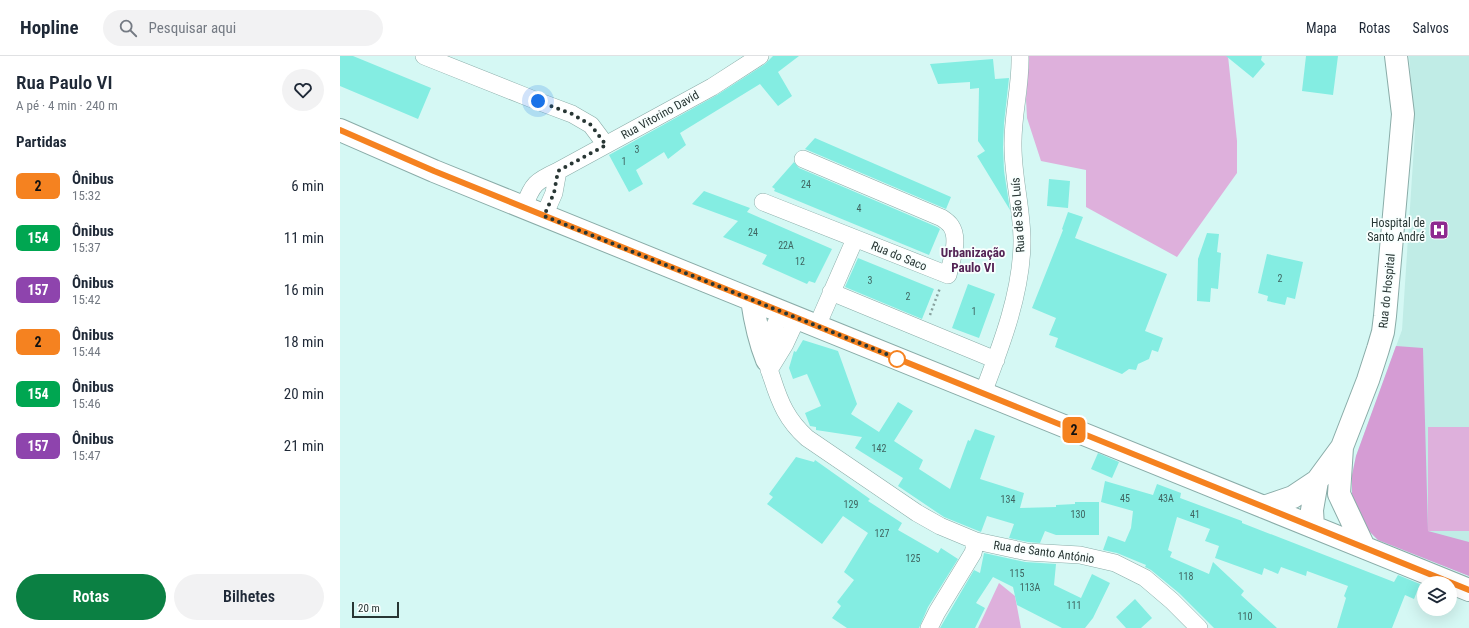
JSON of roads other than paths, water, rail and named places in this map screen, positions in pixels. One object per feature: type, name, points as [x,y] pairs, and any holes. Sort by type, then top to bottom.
[{"type":"main road","name":"Rua do Hospital","points":[[1264,507],[1293,496],[1317,481],[1342,447],[1368,380],[1383,332],[1403,114],[1396,56]]},
{"type":"main road","points":[[340,130],[434,171],[544,216],[1469,590]]},
{"type":"main road","points":[[752,300],[759,340],[768,365]]},
{"type":"main road","name":"Rua do Hospital","points":[[1342,447],[1339,494],[1364,547]]},
{"type":"main road","name":"Rua do Hospital","points":[[1313,527],[1312,510],[1317,481]]},
{"type":"main road","points":[[1313,527],[1332,505],[1339,494]]},
{"type":"street","points":[[424,56],[572,114],[591,125],[606,145]]},
{"type":"street","name":"Rua Vitorino David","points":[[524,207],[529,192],[540,179],[558,171],[712,87],[760,56]]},
{"type":"street","name":"Rua de São Luís","points":[[983,393],[996,360],[1010,314],[1021,258],[1022,239],[1013,148],[1013,132],[1020,75],[1020,56]]},
{"type":"street","name":"Rua do Saco","points":[[763,202],[948,276],[955,239],[951,226],[942,218],[803,159]]},
{"type":"street","points":[[544,216],[554,193],[558,171]]},
{"type":"street","name":"Rua de Santo António","points":[[855,239],[831,292],[799,319],[771,334],[766,351],[768,365],[779,400],[795,427],[807,438],[917,513],[940,526],[976,541],[1027,552],[1080,555],[1115,563],[1145,578],[1172,601],[1199,628]]},
{"type":"street","points":[[831,292],[996,360]]},
{"type":"street","points":[[929,628],[973,553],[976,541]]},
{"type":"place","name":"Hospital de Santo André","points":[[1439,230]]},
{"type":"district","name":"Urbanização Paulo VI","points":[[973,260]]}]
